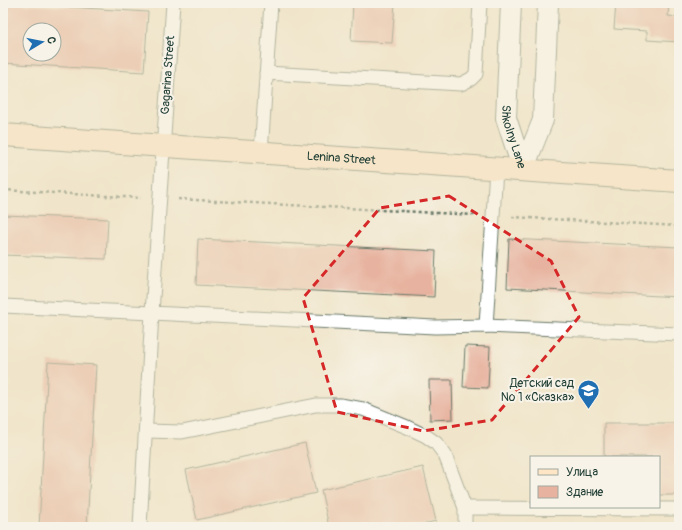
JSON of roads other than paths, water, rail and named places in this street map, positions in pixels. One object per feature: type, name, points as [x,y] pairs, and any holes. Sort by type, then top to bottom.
[{"type":"main road","name":"Lenina Street","points":[[3,135],[679,181]]},
{"type":"street","name":"Shkolny Lane","points":[[511,3],[506,118],[523,170]]},
{"type":"street","name":"Shkolny Lane","points":[[523,170],[543,120],[548,3]]},
{"type":"lane","name":"Gagarina Street","points":[[140,527],[152,313],[173,3]]},
{"type":"lane","points":[[260,153],[271,3]]},
{"type":"lane","points":[[266,73],[461,84],[471,79],[476,74],[480,3]]},
{"type":"lane","points":[[486,326],[496,169]]},
{"type":"lane","points":[[3,306],[428,326],[486,326],[679,334]]},
{"type":"lane","points":[[146,431],[182,432],[316,405],[340,405],[363,409],[408,427],[426,436],[436,444],[445,455],[465,508],[465,527]]},
{"type":"lane","points":[[465,508],[679,509]]},
{"type":"place","name":"Детский сад № 1 «Сказка»","points":[[589,410]]}]
